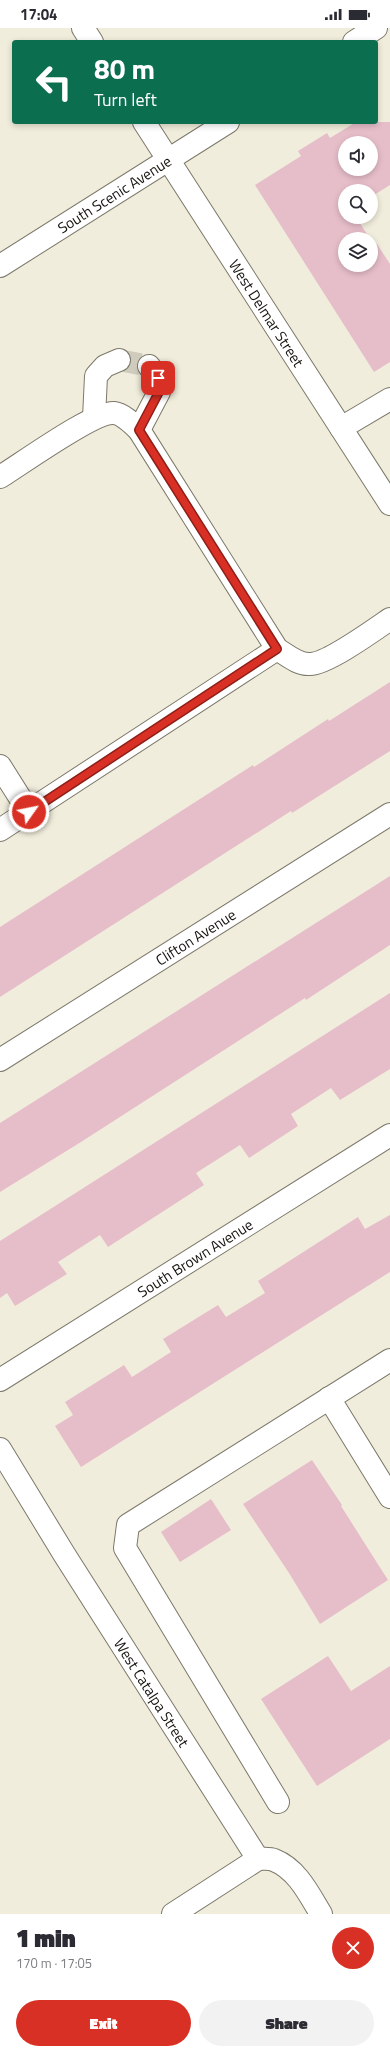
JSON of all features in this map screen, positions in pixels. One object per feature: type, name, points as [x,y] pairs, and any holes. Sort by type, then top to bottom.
[{"type":"street","points":[[83,28],[91,40]]},
{"type":"street","points":[[357,40],[376,28]]},
{"type":"street","name":"West Delmar Street","points":[[145,124],[341,428],[384,481],[390,504]]},
{"type":"street","name":"South Scenic Avenue","points":[[0,266],[225,124]]},
{"type":"street","points":[[94,418],[96,376],[105,366],[120,360]]},
{"type":"street","points":[[139,430],[159,392],[158,378],[149,366]]},
{"type":"street","points":[[341,428],[390,399]]},
{"type":"street","points":[[0,477],[94,418],[114,413],[129,420],[139,430],[277,649],[297,662],[310,664],[325,660],[390,619]]},
{"type":"street","points":[[0,830],[277,649]]},
{"type":"street","points":[[0,766],[29,812]]},
{"type":"street","name":"Clifton Avenue","points":[[0,1060],[390,814]]},
{"type":"street","name":"South Brown Avenue","points":[[0,1380],[390,1135]]},
{"type":"street","points":[[278,1802],[125,1548],[128,1525],[390,1360]]},
{"type":"street","points":[[329,1398],[390,1497]]},
{"type":"street","name":"West Catalpa Street","points":[[0,1449],[64,1554],[258,1859]]},
{"type":"street","points":[[173,1914],[258,1859],[272,1859],[287,1867],[300,1880],[321,1914]]},
{"type":"building","points":[[378,122],[390,122],[390,185],[378,193],[378,184],[338,184],[338,224],[360,224],[366,232],[338,232],[338,272],[378,272],[378,246],[390,264],[390,362],[374,372],[255,185],[301,156],[298,151],[327,133],[330,138],[353,124],[378,124]]},
{"type":"building","points":[[390,682],[390,751],[292,813],[291,811],[0,997],[0,927],[253,765],[254,767],[328,719],[329,721]]},
{"type":"building","points":[[390,876],[390,945],[306,1000],[305,998],[81,1142],[0,1192],[0,1123]]},
{"type":"building","points":[[390,993],[390,1069],[340,1100],[331,1088],[291,1114],[298,1126],[249,1158],[240,1145],[196,1173],[204,1185],[108,1247],[100,1235],[58,1262],[67,1274],[15,1306],[7,1293],[0,1298],[0,1241]]},
{"type":"building","points":[[390,1215],[390,1272],[81,1467],[55,1426],[73,1415],[65,1402],[124,1365],[132,1377],[171,1352],[163,1339],[218,1305],[226,1317],[265,1293],[258,1281],[358,1217],[365,1229]]},
{"type":"building","points":[[312,1460],[342,1505],[341,1506],[388,1580],[320,1624],[289,1573],[243,1504]]},
{"type":"building","points":[[211,1499],[231,1530],[180,1562],[161,1532]]},
{"type":"building","points":[[328,1656],[351,1691],[390,1666],[390,1739],[317,1786],[261,1699]]},
{"type":"tunnel","points":[[119,360],[149,366]]},
{"type":"route","points":[[29,812],[277,649],[139,430],[159,392],[158,378]]}]
